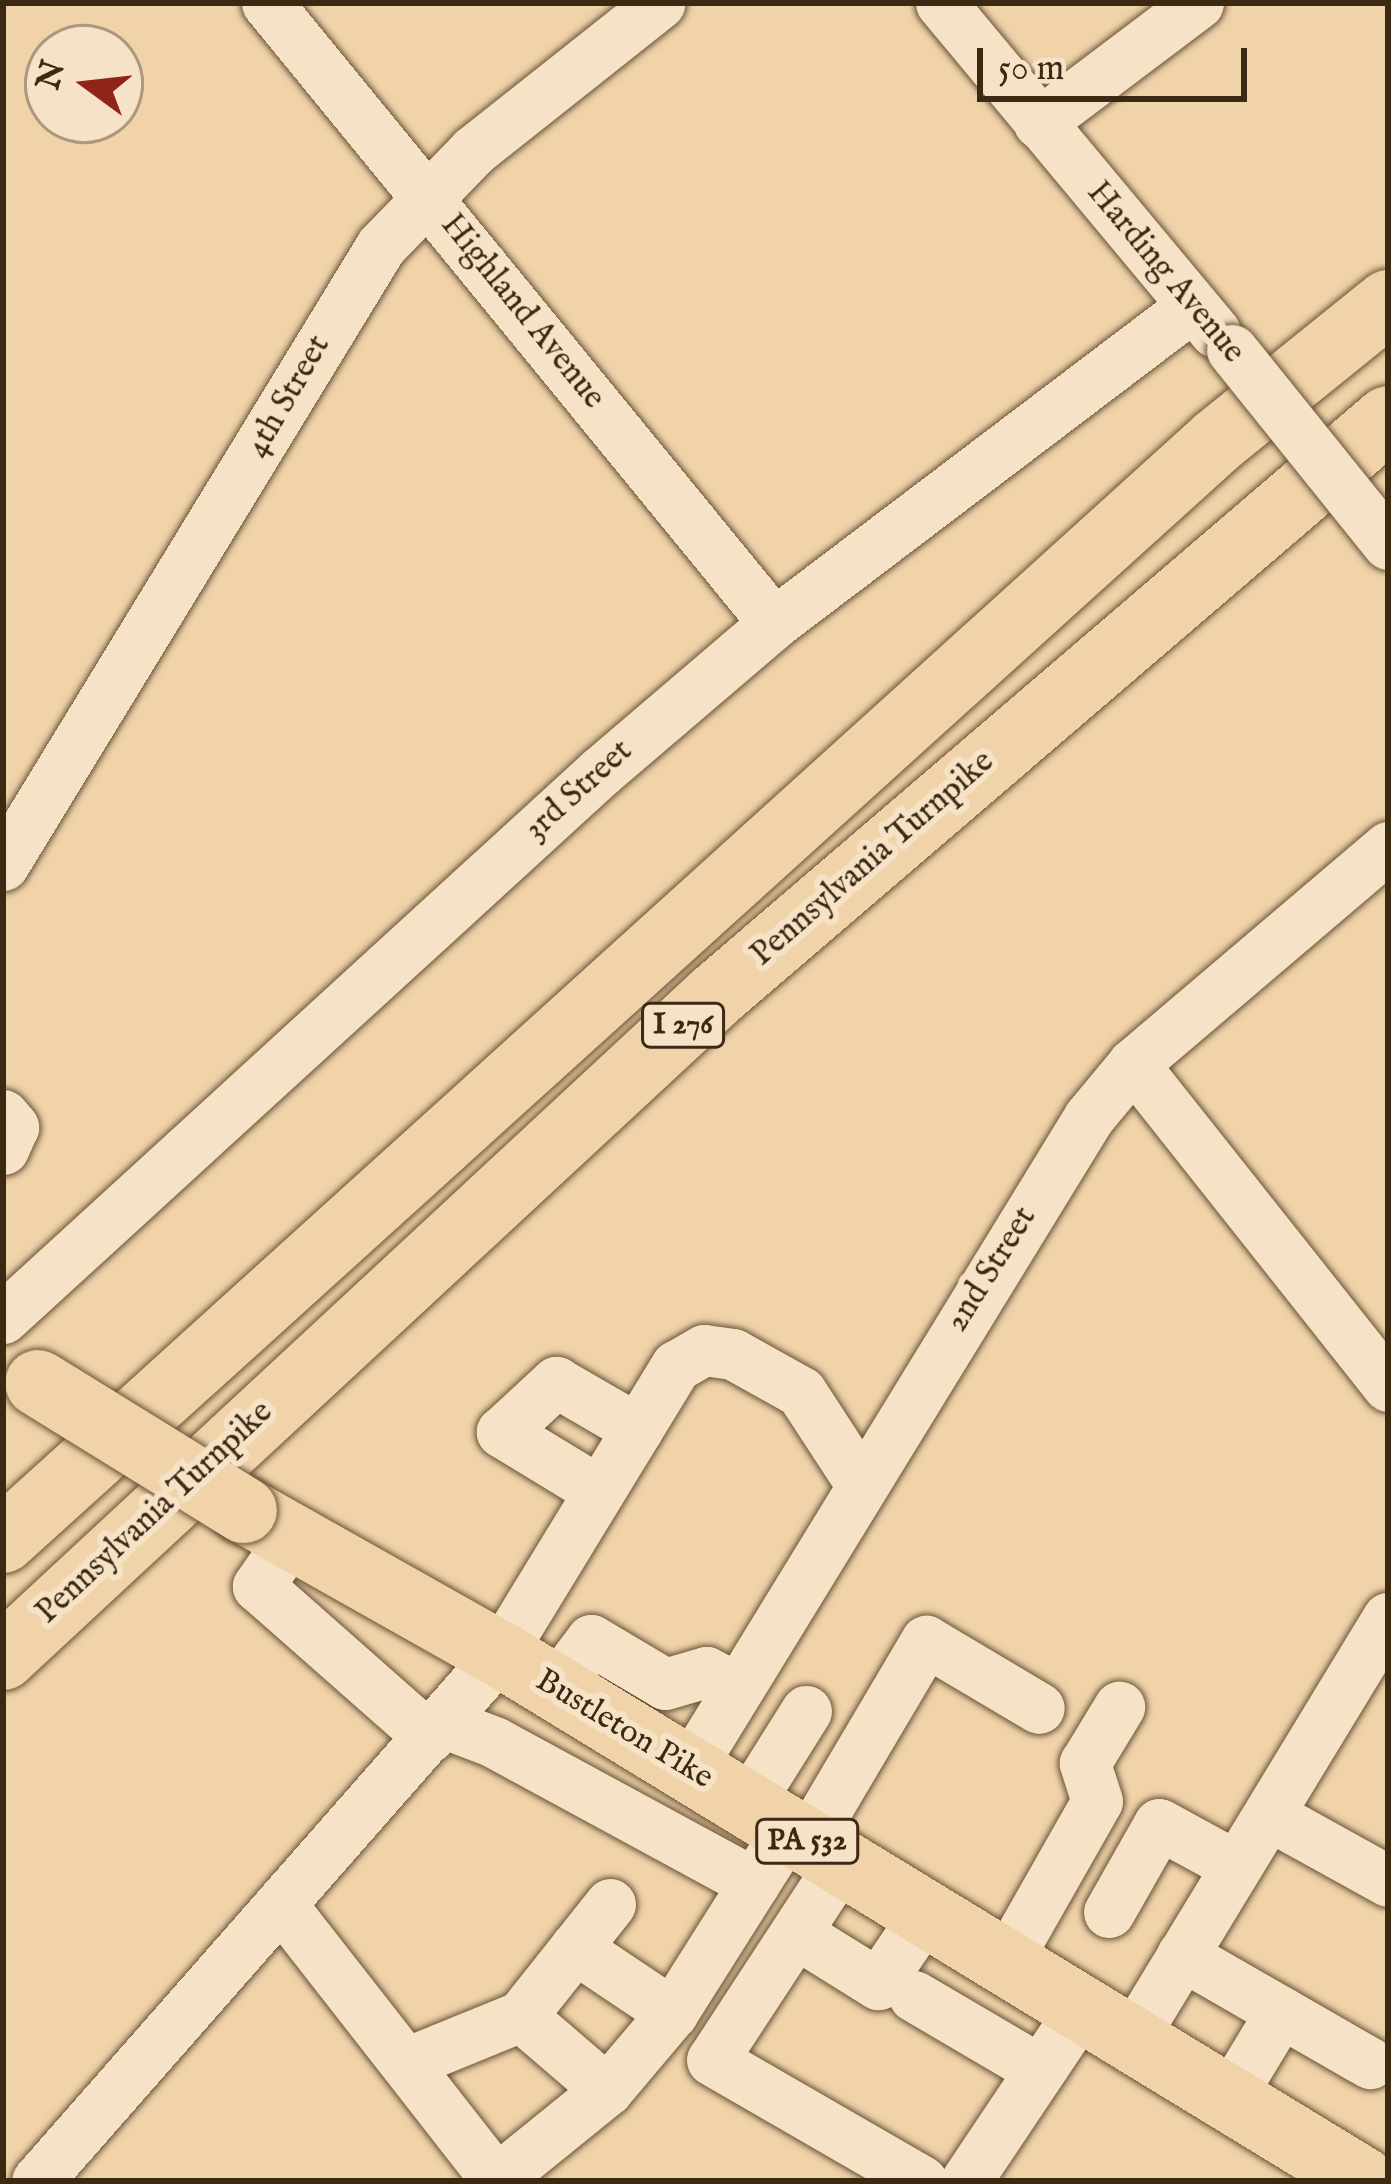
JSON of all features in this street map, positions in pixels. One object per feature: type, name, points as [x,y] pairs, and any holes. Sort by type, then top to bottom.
[{"type":"main road","name":"I 276","points":[[3,1540],[1216,441],[1388,303]]},
{"type":"main road","name":"Pennsylvania Turnpike","points":[[3,1657],[715,996],[1388,419]]},
{"type":"main road","name":"Bustleton Pike","points":[[20,1372],[268,1523],[555,1688],[631,1699],[689,1769],[788,1844],[926,1914],[1228,2099],[1332,2173]]},
{"type":"street","name":"Highland Avenue","points":[[267,3],[774,623]]},
{"type":"street","name":"4th Street","points":[[3,865],[355,286],[426,194],[660,3]]},
{"type":"street","name":"Harding Avenue","points":[[941,3],[1388,544]]},
{"type":"street","points":[[1039,123],[1198,3]]},
{"type":"street","name":"3rd Street","points":[[3,1318],[459,898],[774,623],[1191,307]]},
{"type":"street","name":"2nd Street","points":[[689,1769],[738,1688],[802,1625],[861,1484],[1090,1117],[1133,1064],[1388,847]]},
{"type":"street","points":[[1133,1064],[1388,1386]]},
{"type":"street","points":[[3,1115],[13,1127],[3,1149]]},
{"type":"street","points":[[37,2181],[283,1907],[500,1654],[676,1366],[704,1350],[733,1354],[801,1392],[861,1484]]},
{"type":"street","points":[[599,1491],[502,1432],[556,1382],[637,1429]]},
{"type":"street","points":[[268,1523],[258,1586],[435,1730],[494,1742],[788,1844]]},
{"type":"street","points":[[966,2181],[1040,2070],[1106,2025],[1182,1955],[1388,1618]]},
{"type":"street","points":[[283,1907],[496,2180],[607,2090],[672,2013],[926,1641],[1039,1708]]},
{"type":"street","points":[[631,1699],[706,1672],[738,1688]]},
{"type":"street","points":[[1005,1963],[1097,1801],[1085,1763],[1119,1707]]},
{"type":"street","points":[[806,1711],[788,1844],[796,1933],[712,2060],[922,2181]]},
{"type":"street","points":[[1269,1815],[1388,1882]]},
{"type":"street","points":[[1109,1912],[1159,1824],[1237,1866]]},
{"type":"street","points":[[406,2063],[521,2016],[610,1904]]},
{"type":"street","points":[[896,1990],[926,1914]]},
{"type":"street","points":[[796,1933],[1040,2070]]},
{"type":"street","points":[[575,1948],[672,2013]]},
{"type":"street","points":[[1182,1955],[1370,2063]]},
{"type":"street","points":[[1228,2099],[1281,2012]]},
{"type":"street","points":[[521,2016],[607,2090]]}]
